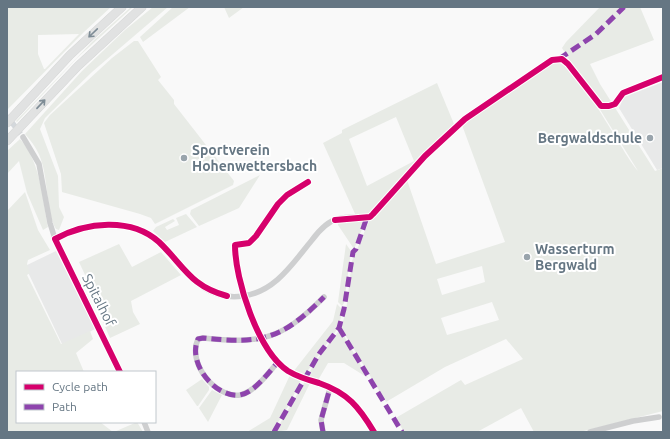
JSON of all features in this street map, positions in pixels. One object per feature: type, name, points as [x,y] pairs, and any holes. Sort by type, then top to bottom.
[{"type":"highway","points":[[7,123],[75,50],[122,7]]},
{"type":"highway","points":[[7,141],[78,66],[142,7]]},
{"type":"street","points":[[55,239],[73,231],[91,226],[115,225],[133,228],[147,234],[160,243],[188,275],[202,287],[227,296],[244,296],[263,290],[276,282],[321,228],[335,220],[368,216],[375,213],[425,156],[465,119],[552,60],[562,59],[568,64],[601,106],[615,104],[623,93],[663,77]]},
{"type":"street","name":"Spitalhof","points":[[23,137],[39,164],[50,223],[55,239],[120,371]]},
{"type":"street","points":[[308,182],[287,195],[278,204],[256,236],[249,243],[235,245],[238,278],[263,340],[278,362],[296,376],[330,388],[352,401],[374,432]]},
{"type":"street","points":[[278,362],[252,389],[245,393],[235,395],[226,393],[214,385],[206,377],[196,357],[196,344],[198,339],[203,338],[244,341],[263,340],[287,329],[310,311],[324,297]]},
{"type":"street","points":[[323,432],[321,420],[330,388]]},
{"type":"street","points":[[590,432],[633,421],[659,417]]},
{"type":"shaded area","points":[[7,7],[111,7],[84,32],[7,110]],"holes":[[[79,34],[45,69],[38,54],[38,35]]]},
{"type":"shaded area","points":[[131,7],[133,7],[77,58],[17,122],[16,121],[93,41]]},
{"type":"shaded area","points":[[153,7],[168,7],[92,72],[45,118],[40,129],[58,176],[59,207],[64,217],[59,230],[56,229],[53,224],[49,207],[41,159],[35,147],[25,134],[82,71],[125,30]]},
{"type":"shaded area","points":[[173,7],[190,7],[143,42],[140,37]]},
{"type":"shaded area","points":[[224,7],[244,7],[229,18]]},
{"type":"shaded area","points":[[600,7],[640,7],[654,40],[590,64],[600,84],[655,171],[663,168],[663,411],[580,432],[534,432],[521,408],[477,432],[404,432],[396,418],[399,416],[461,380],[465,385],[523,359],[506,339],[445,367],[386,402],[341,328],[346,311],[352,261],[370,219],[375,216],[407,180],[436,264],[505,242],[462,125],[550,64],[556,62],[565,67],[576,77],[638,171],[562,48]],"holes":[[[482,266],[485,282],[442,295],[437,279]],[[492,302],[499,320],[447,335],[441,318]]]},
{"type":"shaded area","points":[[134,41],[138,41],[161,77],[158,80],[174,100],[174,104],[234,181],[233,185],[155,224],[151,218],[140,214],[62,192],[61,174],[44,123],[50,115],[112,58]]},
{"type":"shaded area","name":"Bergwaldschule","points":[[663,82],[663,168],[657,170],[619,108],[624,97]]},
{"type":"shaded area","points":[[437,83],[454,124],[374,210],[368,214],[356,216],[323,143],[342,133],[342,130]],"holes":[[[396,117],[414,161],[367,186],[349,139]]]},
{"type":"shaded area","points":[[20,139],[27,148],[37,169],[48,227],[43,230],[27,193],[19,161],[7,174],[7,151]]},
{"type":"shaded area","points":[[260,175],[239,208],[199,226],[190,214],[191,210]]},
{"type":"shaded area","points":[[25,192],[38,230],[50,250],[28,260],[27,264],[30,273],[27,275],[61,344],[90,331],[93,339],[76,353],[84,371],[16,371],[16,423],[101,423],[113,432],[7,432],[7,211]]},
{"type":"shaded area","points":[[186,214],[197,227],[165,242],[153,231],[156,227],[173,219],[175,221],[165,227],[167,230],[179,225],[176,218]]},
{"type":"shaded area","points":[[343,220],[363,220],[365,222],[354,249],[338,225],[338,222]]},
{"type":"shaded area","points":[[119,244],[132,267],[161,252],[181,275],[131,301],[133,312],[140,324],[110,338],[91,295],[94,294],[79,262]]},
{"type":"shaded area","points":[[346,244],[351,251],[344,303],[342,306],[338,302]]},
{"type":"shaded area","points":[[56,251],[95,329],[63,346],[25,266]]},
{"type":"shaded area","points":[[337,304],[343,310],[338,328],[304,376],[293,372],[333,321]]},
{"type":"shaded area","points":[[338,332],[344,336],[368,378],[344,363],[328,363],[317,382],[306,378],[318,358]]},
{"type":"shaded area","points":[[290,375],[301,380],[289,405],[272,432],[247,432],[270,418]]},
{"type":"shaded area","points":[[202,379],[209,387],[209,390],[197,406],[186,390]]},
{"type":"shaded area","points":[[305,381],[310,383],[287,430],[275,432]]},
{"type":"shaded area","points":[[212,390],[222,395],[208,422],[199,408]]},
{"type":"shaded area","points":[[138,423],[143,432],[114,432]]},
{"type":"tunnel","points":[[7,116],[23,137]]},
{"type":"marked path","points":[[559,59],[596,34],[624,7]]},
{"type":"marked path","points":[[274,432],[319,354],[339,328],[344,309],[353,252],[356,249],[367,217]]},
{"type":"marked path","points":[[281,365],[278,362],[261,382],[246,393],[240,395],[221,391],[213,385],[200,368],[196,358],[198,339],[241,340],[270,336],[295,322],[324,297]]},
{"type":"marked path","points":[[339,328],[402,432]]},
{"type":"marked path","points":[[323,432],[321,420],[330,388]]},
{"type":"cycle path","points":[[335,220],[370,217],[425,156],[465,119],[552,60],[562,59],[568,64],[601,106],[615,104],[623,93],[663,77]]},
{"type":"cycle path","points":[[308,182],[287,195],[278,204],[256,236],[249,243],[235,245],[239,277],[250,314],[258,332],[267,348],[277,361],[288,371],[329,387],[345,396],[358,408],[374,432]]},
{"type":"cycle path","points":[[120,371],[55,239],[67,233],[94,226],[122,226],[135,229],[148,234],[159,242],[188,274],[204,287],[227,296]]},
{"type":"place","name":"Bergwaldschule","points":[[650,138]]},
{"type":"place","name":"Sportverein Hohenwettersbach","points":[[184,158]]},
{"type":"place","name":"Wasserturm Bergwald","points":[[527,257]]}]
